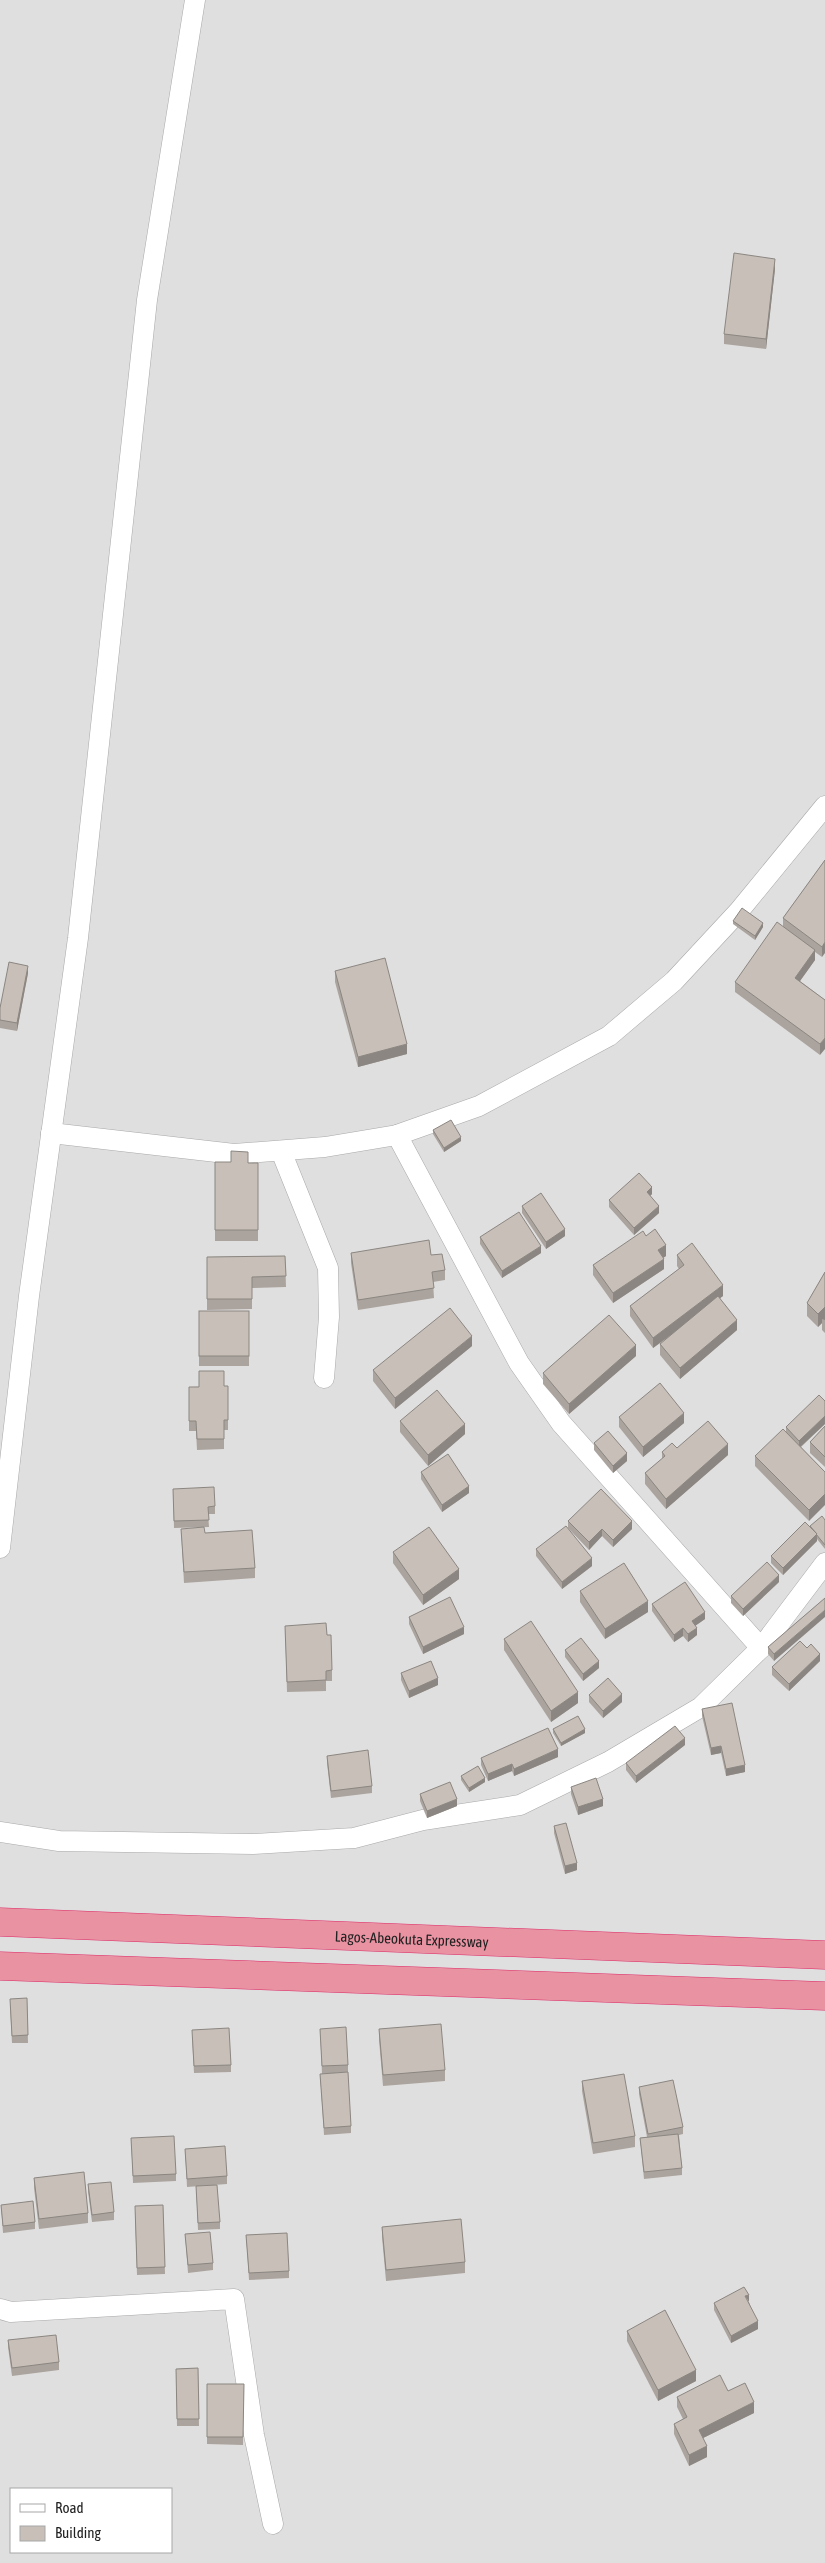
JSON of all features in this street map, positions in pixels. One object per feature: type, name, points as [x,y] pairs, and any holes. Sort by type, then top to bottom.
[{"type":"highway","name":"Lagos-Abeokuta Expressway","points":[[0,1922],[825,1955]]},
{"type":"highway","points":[[0,1966],[825,1996]]},
{"type":"street","points":[[0,1548],[29,1296],[79,928],[147,300],[195,0]]},
{"type":"street","points":[[51,1133],[234,1154],[325,1147],[397,1135],[479,1106],[609,1036],[674,981],[739,911],[825,806]]},
{"type":"street","points":[[397,1135],[519,1363],[555,1415],[761,1648]]},
{"type":"street","points":[[281,1151],[328,1268],[329,1316],[324,1378]]},
{"type":"street","points":[[0,1832],[59,1841],[253,1844],[354,1838],[423,1820],[520,1805],[608,1762],[701,1707],[761,1648],[825,1563]]},
{"type":"street","points":[[0,2309],[11,2312],[234,2298],[254,2435],[273,2524]]},
{"type":"shaded area","points":[[0,0],[825,0],[825,2563],[0,2563]]},
{"type":"building","points":[[734,253],[775,259],[766,339],[724,334]]},
{"type":"building","points":[[825,860],[825,942],[822,947],[783,918]]},
{"type":"building","points":[[742,908],[763,923],[755,936],[733,921]]},
{"type":"building","points":[[777,922],[815,950],[795,978],[825,1000],[825,1038],[820,1044],[735,982]]},
{"type":"building","points":[[385,958],[407,1044],[358,1057],[335,971]]},
{"type":"building","points":[[9,962],[28,966],[17,1023],[0,1020],[0,1008]]},
{"type":"building","points":[[451,1120],[461,1137],[444,1148],[433,1130]]},
{"type":"building","points":[[231,1151],[248,1152],[248,1163],[258,1163],[258,1230],[215,1230],[215,1162],[231,1162]]},
{"type":"building","points":[[639,1173],[652,1187],[647,1192],[659,1206],[634,1228],[609,1200]]},
{"type":"building","points":[[541,1193],[565,1229],[546,1242],[522,1206]]},
{"type":"building","points":[[519,1212],[541,1246],[502,1271],[480,1237]]},
{"type":"building","points":[[655,1229],[666,1245],[658,1250],[664,1259],[613,1293],[593,1265],[643,1231],[646,1236]]},
{"type":"building","points":[[429,1240],[431,1255],[442,1254],[445,1270],[432,1272],[434,1288],[358,1300],[351,1253]]},
{"type":"building","points":[[692,1243],[723,1285],[653,1338],[630,1306],[684,1265],[677,1255]]},
{"type":"building","points":[[285,1256],[286,1276],[252,1277],[252,1299],[207,1299],[207,1257]]},
{"type":"building","points":[[825,1272],[825,1307],[818,1314],[807,1303]]},
{"type":"building","points":[[718,1296],[737,1320],[680,1368],[660,1344]]},
{"type":"building","points":[[450,1308],[472,1336],[395,1398],[373,1370]]},
{"type":"building","points":[[199,1311],[249,1311],[249,1356],[199,1356]]},
{"type":"building","points":[[609,1315],[636,1345],[569,1404],[543,1373]]},
{"type":"building","points":[[199,1371],[224,1371],[224,1386],[228,1386],[228,1420],[224,1420],[224,1439],[197,1439],[196,1421],[189,1421],[189,1387],[199,1387]]},
{"type":"building","points":[[660,1383],[684,1413],[643,1447],[619,1417]]},
{"type":"building","points":[[437,1390],[465,1424],[428,1455],[400,1421]]},
{"type":"building","points":[[819,1395],[825,1401],[825,1416],[799,1441],[786,1427]]},
{"type":"building","points":[[708,1421],[728,1444],[666,1499],[645,1473],[665,1456],[662,1452],[672,1443],[677,1448]]},
{"type":"building","points":[[825,1426],[825,1457],[810,1442]]},
{"type":"building","points":[[783,1429],[825,1472],[825,1494],[809,1510],[755,1456]]},
{"type":"building","points":[[608,1431],[627,1453],[613,1466],[594,1443]]},
{"type":"building","points":[[448,1454],[469,1486],[442,1505],[421,1472]]},
{"type":"building","points":[[214,1487],[215,1506],[208,1507],[209,1520],[174,1521],[173,1489]]},
{"type":"building","points":[[601,1489],[632,1521],[613,1540],[602,1529],[589,1542],[568,1521]]},
{"type":"building","points":[[822,1516],[825,1520],[825,1545],[810,1526]]},
{"type":"building","points":[[805,1522],[817,1534],[783,1568],[771,1556]]},
{"type":"building","points":[[566,1526],[592,1558],[562,1582],[536,1549]]},
{"type":"building","points":[[204,1527],[205,1533],[252,1530],[255,1568],[184,1572],[181,1529]]},
{"type":"building","points":[[429,1527],[459,1569],[423,1595],[393,1552]]},
{"type":"building","points":[[767,1562],[779,1575],[743,1609],[731,1596]]},
{"type":"building","points":[[624,1563],[648,1601],[605,1629],[580,1591]]},
{"type":"building","points":[[685,1582],[705,1612],[692,1621],[697,1628],[688,1634],[683,1628],[674,1635],[652,1604]]},
{"type":"building","points":[[450,1597],[464,1627],[423,1647],[409,1617]]},
{"type":"building","points":[[825,1598],[825,1610],[774,1654],[768,1647]]},
{"type":"building","points":[[531,1621],[578,1692],[551,1711],[504,1639]]},
{"type":"building","points":[[326,1623],[327,1635],[331,1635],[332,1670],[326,1671],[326,1680],[287,1682],[285,1626]]},
{"type":"building","points":[[581,1638],[599,1661],[583,1674],[565,1650]]},
{"type":"building","points":[[800,1641],[807,1648],[811,1644],[820,1654],[789,1684],[772,1667]]},
{"type":"building","points":[[431,1661],[438,1678],[409,1691],[401,1673]]},
{"type":"building","points":[[608,1678],[622,1694],[603,1711],[589,1695]]},
{"type":"building","points":[[732,1703],[745,1765],[726,1769],[721,1746],[711,1748],[702,1709]]},
{"type":"building","points":[[578,1716],[585,1729],[561,1743],[553,1729]]},
{"type":"building","points":[[675,1726],[685,1738],[636,1776],[626,1763]]},
{"type":"building","points":[[548,1728],[558,1749],[514,1769],[512,1764],[488,1774],[481,1758]]},
{"type":"building","points":[[368,1750],[372,1786],[331,1791],[327,1756]]},
{"type":"building","points":[[478,1766],[485,1778],[469,1788],[461,1776]]},
{"type":"building","points":[[596,1778],[603,1799],[578,1807],[571,1787]]},
{"type":"building","points":[[450,1782],[457,1799],[427,1811],[420,1794]]},
{"type":"building","points":[[566,1823],[577,1863],[565,1866],[554,1826]]},
{"type":"building","points":[[27,1998],[28,2035],[12,2036],[10,1999]]},
{"type":"building","points":[[441,2024],[445,2070],[383,2075],[379,2029]]},
{"type":"building","points":[[346,2027],[348,2065],[322,2066],[320,2029]]},
{"type":"building","points":[[229,2028],[231,2065],[194,2066],[192,2030]]},
{"type":"building","points":[[348,2072],[351,2126],[324,2128],[320,2074]]},
{"type":"building","points":[[624,2074],[635,2136],[593,2143],[582,2081]]},
{"type":"building","points":[[673,2080],[683,2127],[648,2134],[639,2087]]},
{"type":"building","points":[[678,2134],[682,2168],[644,2172],[640,2138]]},
{"type":"building","points":[[174,2136],[176,2174],[133,2176],[131,2138]]},
{"type":"building","points":[[225,2146],[227,2176],[187,2179],[185,2149]]},
{"type":"building","points":[[84,2172],[88,2213],[39,2219],[34,2178]]},
{"type":"building","points":[[111,2182],[114,2212],[92,2215],[88,2184]]},
{"type":"building","points":[[217,2185],[220,2222],[198,2223],[196,2186]]},
{"type":"building","points":[[33,2201],[35,2222],[3,2226],[1,2205]]},
{"type":"building","points":[[163,2205],[165,2267],[137,2268],[135,2206]]},
{"type":"building","points":[[461,2219],[465,2262],[386,2270],[382,2227]]},
{"type":"building","points":[[210,2232],[213,2263],[188,2265],[185,2234]]},
{"type":"building","points":[[287,2233],[289,2271],[249,2273],[246,2235]]},
{"type":"building","points":[[744,2287],[749,2295],[745,2296],[758,2321],[731,2336],[714,2303]]},
{"type":"building","points":[[665,2310],[696,2370],[658,2390],[627,2331]]},
{"type":"building","points":[[56,2335],[59,2362],[12,2368],[8,2340]]},
{"type":"building","points":[[198,2368],[199,2419],[177,2419],[176,2369]]},
{"type":"building","points":[[720,2375],[728,2391],[745,2383],[754,2402],[699,2430],[707,2446],[689,2455],[674,2424],[687,2417],[677,2397]]},
{"type":"building","points":[[207,2384],[244,2384],[243,2437],[207,2437]]}]
